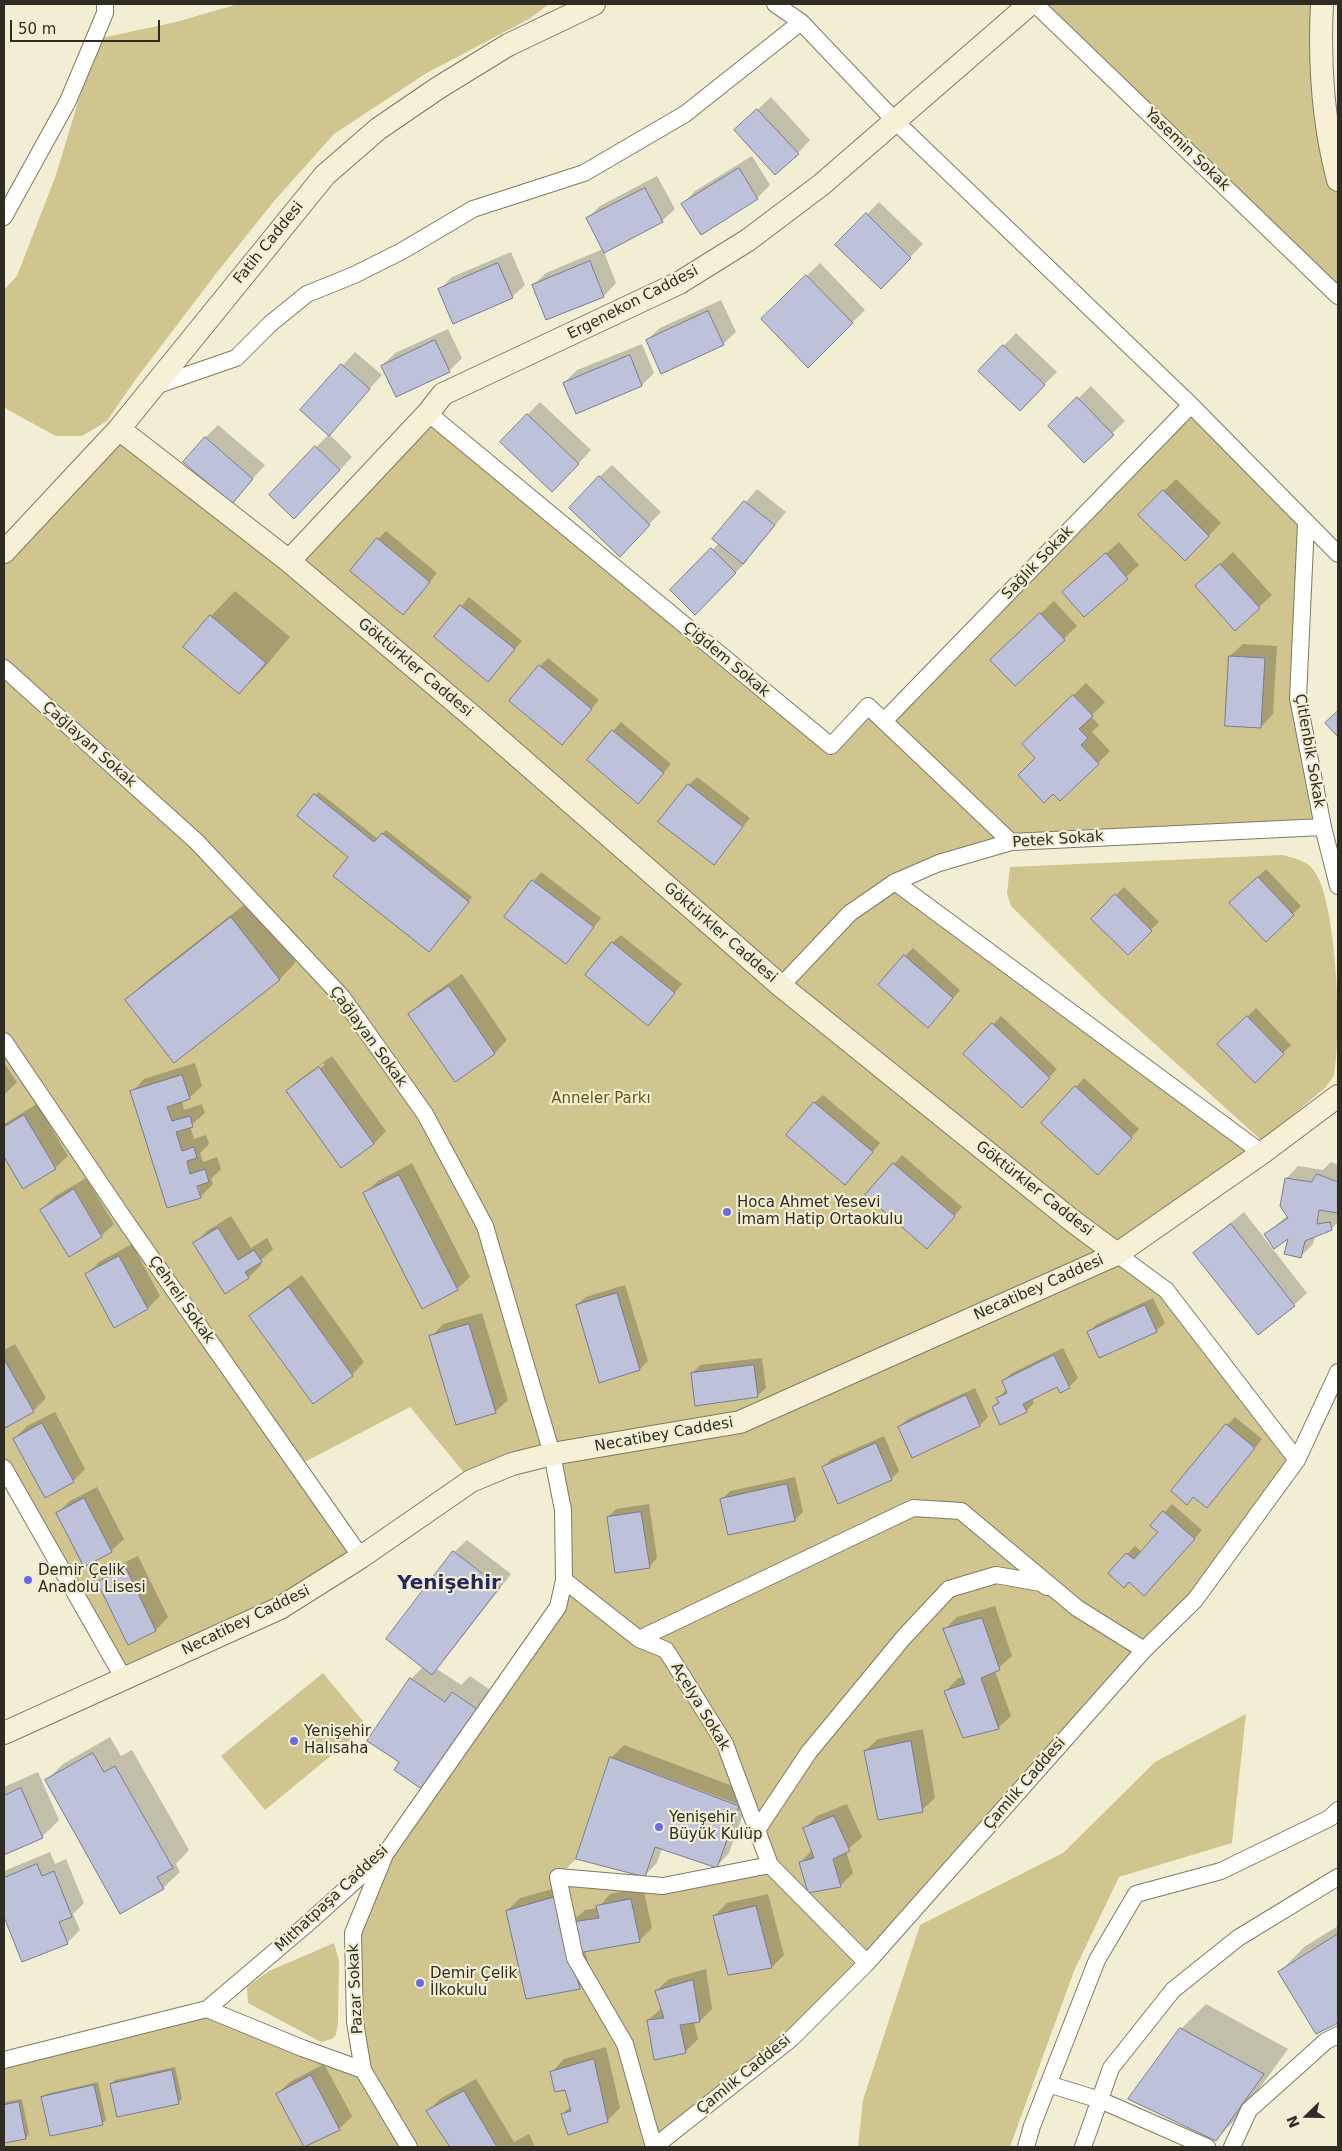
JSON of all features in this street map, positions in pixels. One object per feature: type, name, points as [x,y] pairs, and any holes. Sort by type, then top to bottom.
[{"type":"street","points":[[4,217],[68,101],[105,13],[105,4]]},
{"type":"street","name":"Fatih Caddesi","points":[[4,552],[119,429],[325,174],[378,129],[438,88],[508,45],[594,4]]},
{"type":"street","points":[[776,4],[801,22],[895,121],[1191,405],[1338,554]]},
{"type":"street","name":"Ergenekon Caddesi","points":[[289,561],[428,413],[443,394],[679,283],[748,240],[821,184],[1030,4]]},
{"type":"street","name":"Yasemin Sokak","points":[[1035,4],[1338,296]]},
{"type":"street","points":[[1322,4],[1323,93],[1330,148],[1338,180]]},
{"type":"street","points":[[154,386],[236,358],[270,324],[307,294],[354,275],[402,251],[473,209],[584,173],[685,114],[801,22]]},
{"type":"street","name":"Sağlık Sokak","points":[[884,720],[1191,405]]},
{"type":"street","name":"Çiğdem Sokak","points":[[428,413],[831,746],[868,706],[1011,842]]},
{"type":"street","name":"Göktürkler Caddesi","points":[[119,429],[289,561],[486,729],[781,986],[1070,1219],[1166,1290],[1297,1460]]},
{"type":"street","name":"Çitlenbik Sokak","points":[[1306,523],[1298,698],[1323,827],[1338,886]]},
{"type":"street","name":"Çağlayan Sokak","points":[[4,668],[197,842],[342,997],[424,1114],[485,1226],[552,1454]]},
{"type":"street","name":"Petek Sokak","points":[[781,986],[850,913],[895,882],[939,862],[1011,842],[1323,827]]},
{"type":"street","points":[[895,882],[1262,1153]]},
{"type":"street","name":"Çehreli Sokak","points":[[4,1041],[127,1223],[361,1557]]},
{"type":"street","name":"Necatibey Caddesi","points":[[4,1733],[280,1608],[361,1557],[471,1481],[512,1464],[552,1454],[740,1422],[1117,1254],[1262,1153],[1338,1096]]},
{"type":"street","name":"Çamlık Caddesi","points":[[654,2147],[791,2039],[867,1963],[1144,1650],[1195,1600],[1297,1460],[1338,1372]]},
{"type":"street","name":"Mithatpaşa Caddesi","points":[[4,2060],[206,2009],[306,1925],[386,1853],[558,1607],[564,1580],[563,1510],[552,1454]]},
{"type":"street","points":[[4,1468],[124,1679]]},
{"type":"street","points":[[639,1639],[914,1508],[961,1511],[1077,1608]]},
{"type":"street","points":[[757,1830],[809,1752],[904,1636],[949,1589],[996,1575],[1041,1583],[1144,1650]]},
{"type":"street","name":"Açelya Sokak","points":[[564,1580],[639,1639],[666,1650],[725,1744],[770,1865],[867,1963]]},
{"type":"street","points":[[1026,2147],[1048,2084],[1097,1960],[1136,1894],[1220,1871],[1330,1818],[1338,1810]]},
{"type":"street","name":"Pazar Sokak","points":[[386,1853],[353,1934],[354,2022],[363,2070],[409,2147]]},
{"type":"street","points":[[654,2147],[625,2044],[575,1958],[558,1877],[663,1886],[770,1865]]},
{"type":"street","points":[[1083,2147],[1111,2068],[1173,1990],[1238,1938],[1338,1877]]},
{"type":"street","points":[[206,2009],[302,2048],[363,2070]]},
{"type":"street","points":[[1232,2147],[1249,2110],[1326,2041],[1338,2034]]},
{"type":"street","points":[[1048,2084],[1100,2100],[1208,2147]]},
{"type":"green space","points":[[238,4],[549,4],[529,19],[425,74],[334,134],[275,200],[218,271],[133,383],[107,421],[82,436],[56,436],[4,406],[4,290],[17,276],[56,175],[97,39],[176,22]]},
{"type":"green space","points":[[1035,4],[1322,4],[1338,180],[1338,296]]},
{"type":"green space","name":"Anneler Parkı","points":[[1191,405],[1306,523],[1298,698],[1323,827],[1011,842],[895,882],[1262,1153],[1117,1254],[1166,1290],[1297,1460],[1195,1600],[867,1963],[654,2147],[4,2147],[4,2058],[207,2009],[363,2069],[353,1933],[386,1853],[558,1607],[564,1580],[552,1454],[471,1481],[410,1407],[297,1466],[361,1557],[124,1679],[4,1468],[4,552],[119,429],[289,560],[428,413],[831,746],[868,706],[884,720]],"holes":[[[610,1757],[749,1808],[770,1865],[663,1886],[558,1877],[576,1859]]]},
{"type":"green space","points":[[1283,855],[1301,861],[1312,868],[1322,889],[1333,940],[1338,1031],[1333,1078],[1326,1087],[1262,1141],[1103,997],[1011,906],[1007,893],[1010,867]]},
{"type":"green space","name":"Yenişehir Halısaha","points":[[323,1673],[367,1726],[265,1810],[221,1756]]},
{"type":"green space","points":[[1246,1714],[1232,1843],[1119,1877],[1074,1971],[1010,2147],[858,2147],[863,2100],[920,1925],[1063,1853],[1155,1762]]},
{"type":"green space","points":[[334,1943],[339,1961],[338,2022],[336,2035],[332,2039],[321,2042],[248,2003],[247,1987],[269,1971]]},
{"type":"building","points":[[757,109],[799,154],[775,175],[734,130]]},
{"type":"building","points":[[739,168],[758,199],[701,235],[681,204]]},
{"type":"building","points":[[645,188],[663,222],[604,253],[586,218]]},
{"type":"building","points":[[866,213],[911,258],[881,289],[835,245]]},
{"type":"building","points":[[590,261],[604,297],[546,320],[532,285]]},
{"type":"building","points":[[498,263],[513,298],[453,324],[438,289]]},
{"type":"building","points":[[806,275],[853,323],[808,368],[761,319]]},
{"type":"building","points":[[708,311],[724,345],[661,374],[646,340]]},
{"type":"building","points":[[435,340],[450,372],[396,397],[381,366]]},
{"type":"building","points":[[1003,345],[1045,385],[1020,411],[978,371]]},
{"type":"building","points":[[630,355],[642,386],[576,414],[563,383]]},
{"type":"building","points":[[341,364],[370,389],[329,436],[300,410]]},
{"type":"building","points":[[1077,397],[1114,435],[1084,463],[1048,426]]},
{"type":"building","points":[[527,414],[579,464],[552,492],[500,442]]},
{"type":"building","points":[[205,437],[253,479],[232,504],[183,462]]},
{"type":"building","points":[[315,446],[340,470],[294,519],[269,495]]},
{"type":"building","points":[[599,476],[650,525],[620,557],[569,508]]},
{"type":"building","points":[[1163,490],[1209,536],[1185,561],[1138,515]]},
{"type":"building","points":[[744,501],[775,525],[743,564],[712,539]]},
{"type":"building","points":[[377,538],[430,582],[403,615],[350,571]]},
{"type":"building","points":[[711,548],[736,573],[695,615],[670,590]]},
{"type":"building","points":[[1106,553],[1128,579],[1084,617],[1062,592]]},
{"type":"building","points":[[1220,564],[1260,608],[1235,631],[1195,586]]},
{"type":"building","points":[[460,605],[515,649],[488,682],[434,637]]},
{"type":"building","points":[[1040,613],[1065,640],[1015,686],[990,660]]},
{"type":"building","points":[[210,615],[266,663],[239,694],[183,647]]},
{"type":"building","points":[[1229,656],[1265,658],[1261,728],[1225,726]]},
{"type":"building","points":[[539,665],[592,709],[562,745],[509,701]]},
{"type":"building","points":[[1073,695],[1093,716],[1079,729],[1088,738],[1081,745],[1099,764],[1060,801],[1053,794],[1044,803],[1018,775],[1035,758],[1022,744]]},
{"type":"building","points":[[1338,711],[1338,737],[1325,723]]},
{"type":"building","points":[[612,730],[664,773],[638,804],[587,760]]},
{"type":"building","points":[[688,784],[743,827],[714,865],[658,822]]},
{"type":"building","points":[[314,794],[374,842],[382,833],[469,902],[429,952],[333,876],[348,857],[297,816]]},
{"type":"building","points":[[1258,877],[1294,915],[1266,942],[1229,903]]},
{"type":"building","points":[[532,880],[594,927],[566,964],[504,917]]},
{"type":"building","points":[[1115,894],[1152,931],[1128,955],[1091,919]]},
{"type":"building","points":[[231,917],[280,980],[174,1063],[125,1000]]},
{"type":"building","points":[[612,942],[675,993],[648,1026],[585,975]]},
{"type":"building","points":[[904,955],[953,998],[928,1028],[878,985]]},
{"type":"building","points":[[449,986],[495,1054],[455,1082],[408,1014]]},
{"type":"building","points":[[1247,1016],[1284,1054],[1255,1083],[1217,1044]]},
{"type":"building","points":[[992,1023],[1050,1078],[1022,1108],[963,1054]]},
{"type":"building","points":[[319,1067],[374,1144],[341,1168],[286,1091]]},
{"type":"building","points":[[182,1075],[190,1099],[167,1107],[172,1121],[190,1116],[193,1127],[176,1132],[182,1151],[194,1147],[197,1158],[187,1161],[190,1174],[205,1169],[209,1182],[197,1186],[201,1198],[167,1208],[130,1091]]},
{"type":"building","points":[[1075,1086],[1132,1138],[1098,1175],[1041,1123]]},
{"type":"building","points":[[814,1102],[873,1152],[845,1185],[786,1135]]},
{"type":"building","points":[[24,1115],[56,1169],[23,1189],[4,1157],[4,1127]]},
{"type":"building","points":[[893,1163],[955,1216],[927,1249],[865,1195]]},
{"type":"building","points":[[1317,1174],[1338,1182],[1338,1213],[1319,1210],[1317,1224],[1330,1222],[1332,1230],[1305,1241],[1301,1258],[1284,1254],[1288,1239],[1274,1249],[1264,1234],[1288,1218],[1280,1206],[1285,1178],[1311,1182]]},
{"type":"building","points":[[399,1175],[458,1290],[422,1309],[363,1193]]},
{"type":"building","points":[[74,1189],[102,1237],[69,1257],[40,1210]]},
{"type":"building","points":[[1231,1224],[1295,1306],[1258,1335],[1193,1253]]},
{"type":"building","points":[[218,1228],[238,1260],[254,1250],[262,1262],[245,1272],[249,1278],[225,1294],[193,1243]]},
{"type":"building","points":[[119,1256],[148,1309],[114,1328],[85,1274]]},
{"type":"building","points":[[289,1287],[353,1376],[313,1404],[249,1316]]},
{"type":"building","points":[[617,1293],[640,1370],[599,1383],[576,1305]]},
{"type":"building","points":[[1145,1305],[1157,1332],[1099,1358],[1087,1332]]},
{"type":"building","points":[[469,1324],[496,1413],[456,1425],[429,1336]]},
{"type":"building","points":[[1054,1355],[1070,1388],[1060,1393],[1057,1387],[1023,1404],[1027,1412],[1000,1425],[992,1407],[999,1403],[996,1398],[1007,1393],[1002,1381]]},
{"type":"building","points":[[4,1359],[34,1412],[5,1428],[4,1426]]},
{"type":"building","points":[[754,1365],[758,1397],[695,1406],[691,1373]]},
{"type":"building","points":[[966,1395],[980,1426],[912,1458],[898,1427]]},
{"type":"building","points":[[42,1423],[74,1482],[45,1498],[13,1439]]},
{"type":"building","points":[[1226,1424],[1255,1448],[1207,1508],[1193,1497],[1187,1505],[1171,1491]]},
{"type":"building","points":[[876,1443],[892,1480],[838,1504],[822,1467]]},
{"type":"building","points":[[787,1484],[795,1521],[728,1535],[720,1499]]},
{"type":"building","points":[[84,1498],[112,1552],[84,1567],[56,1513]]},
{"type":"building","points":[[1163,1511],[1195,1539],[1144,1596],[1129,1582],[1124,1588],[1108,1573],[1126,1553],[1134,1559],[1158,1532],[1150,1526]]},
{"type":"building","points":[[641,1512],[650,1568],[615,1573],[607,1517]]},
{"type":"building","points":[[453,1551],[500,1587],[432,1675],[386,1639]]},
{"type":"building","points":[[126,1568],[156,1631],[128,1645],[97,1582]]},
{"type":"building","points":[[982,1618],[1000,1670],[981,1678],[999,1729],[963,1738],[944,1691],[965,1684],[943,1629]]},
{"type":"building","points":[[410,1678],[445,1702],[452,1692],[480,1711],[426,1792],[394,1770],[399,1762],[367,1741]]},
{"type":"building","points":[[911,1741],[923,1812],[878,1820],[864,1751]]},
{"type":"building","points":[[93,1753],[104,1772],[115,1766],[173,1868],[157,1877],[164,1889],[120,1914],[45,1780]]},
{"type":"building","name":"Yenişehir Büyük Kulüp","points":[[610,1757],[739,1806],[717,1868],[655,1847],[645,1877],[576,1859]]},
{"type":"building","points":[[21,1788],[43,1838],[4,1855],[4,1796]]},
{"type":"building","points":[[834,1816],[850,1851],[833,1859],[841,1887],[808,1893],[799,1862],[814,1858],[803,1828]]},
{"type":"building","points":[[37,1864],[42,1876],[54,1871],[72,1917],[59,1922],[68,1944],[22,1962],[4,1917],[4,1878]]},
{"type":"building","points":[[555,1897],[580,1989],[526,1999],[506,1911]]},
{"type":"building","points":[[631,1899],[640,1942],[578,1953],[571,1922],[599,1918],[596,1906]]},
{"type":"building","points":[[756,1906],[772,1968],[728,1975],[713,1916]]},
{"type":"building","points":[[1338,1934],[1338,2023],[1316,2034],[1278,1972]]},
{"type":"building","points":[[693,1980],[700,2022],[680,2025],[686,2053],[654,2060],[647,2020],[664,2018],[655,1991]]},
{"type":"building","points":[[1180,2028],[1264,2074],[1216,2141],[1128,2099]]},
{"type":"building","points":[[594,2059],[608,2122],[568,2135],[561,2114],[571,2111],[565,2090],[555,2092],[550,2072]]},
{"type":"building","points":[[172,2070],[179,2104],[117,2117],[110,2084]]},
{"type":"building","points":[[311,2075],[340,2130],[304,2147],[276,2094]]},
{"type":"building","points":[[94,2085],[103,2125],[50,2136],[41,2097]]},
{"type":"building","points":[[464,2091],[497,2147],[450,2147],[426,2111]]},
{"type":"building","points":[[19,2102],[26,2139],[4,2143],[4,2105]]},
{"type":"place","name":"Hoca Ahmet Yesevi İmam Hatip Ortaokulu","points":[[727,1212]]},
{"type":"place","name":"Demir Çelik Anadolu Lisesi","points":[[28,1580]]},
{"type":"place","name":"Yenişehir Halısaha","points":[[294,1741]]},
{"type":"place","name":"Yenişehir Büyük Kulüp","points":[[659,1827]]},
{"type":"place","name":"Demir Çelik İlkokulu","points":[[420,1983]]},
{"type":"district","name":"Yenişehir","points":[[449,1584]]}]
